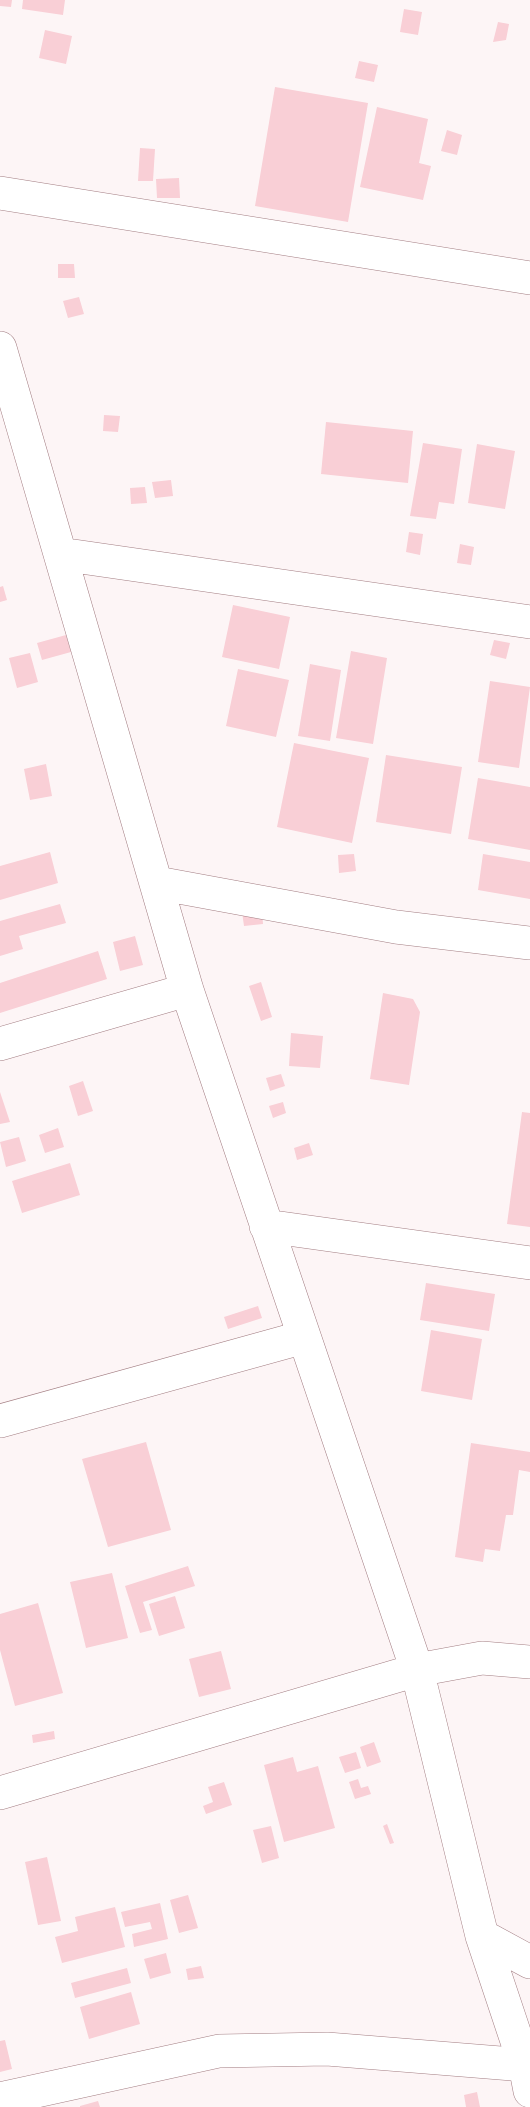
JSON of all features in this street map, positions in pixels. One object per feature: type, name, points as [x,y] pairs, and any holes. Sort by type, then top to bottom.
[{"type":"street","points":[[0,193],[530,278]]},
{"type":"street","points":[[0,348],[187,990],[417,1670],[482,1936],[527,2078],[327,2049],[219,2051],[0,2099]]},
{"type":"street","points":[[60,554],[530,622]]},
{"type":"street","points":[[157,883],[396,927],[530,943]]},
{"type":"street","points":[[0,1044],[187,990]]},
{"type":"street","points":[[266,1226],[530,1263]]},
{"type":"street","points":[[0,1421],[304,1337]]},
{"type":"street","points":[[0,1793],[417,1670],[482,1658],[530,1662]]},
{"type":"street","points":[[482,1936],[525,1957]]},
{"type":"building","points":[[0,0],[12,0],[11,7],[0,6]]},
{"type":"building","points":[[23,0],[65,0],[63,15],[22,9]]},
{"type":"building","points":[[404,9],[422,12],[418,35],[400,32]]},
{"type":"building","points":[[498,22],[509,24],[506,40],[493,42]]},
{"type":"building","points":[[45,30],[72,36],[66,64],[39,58]]},
{"type":"building","points":[[359,61],[378,65],[374,82],[355,78]]},
{"type":"building","points":[[275,87],[368,103],[348,222],[255,206]]},
{"type":"building","points":[[377,107],[428,119],[419,163],[431,166],[423,200],[360,187]]},
{"type":"building","points":[[447,130],[462,135],[457,155],[441,151]]},
{"type":"building","points":[[140,148],[155,149],[153,181],[138,181]]},
{"type":"building","points":[[179,178],[180,198],[157,198],[156,179]]},
{"type":"building","points":[[58,264],[74,264],[75,278],[58,278]]},
{"type":"building","points":[[79,297],[84,314],[68,318],[63,301]]},
{"type":"building","points":[[104,415],[120,416],[118,432],[103,431]]},
{"type":"building","points":[[326,422],[413,431],[408,483],[321,474]]},
{"type":"building","points":[[423,443],[462,449],[454,504],[439,502],[436,519],[410,516]]},
{"type":"building","points":[[477,444],[515,451],[505,509],[468,503]]},
{"type":"building","points":[[171,480],[173,496],[155,498],[152,482]]},
{"type":"building","points":[[145,487],[147,503],[131,504],[130,488]]},
{"type":"building","points":[[409,532],[423,534],[420,555],[406,552]]},
{"type":"building","points":[[460,544],[474,547],[471,565],[457,563]]},
{"type":"building","points":[[3,586],[7,600],[0,602],[0,587]]},
{"type":"building","points":[[233,605],[290,617],[279,669],[222,657]]},
{"type":"building","points":[[66,635],[71,652],[42,660],[37,643]]},
{"type":"building","points":[[494,640],[510,643],[506,659],[490,655]]},
{"type":"building","points":[[351,651],[387,658],[373,744],[336,738]]},
{"type":"building","points":[[30,653],[38,682],[17,688],[9,658]]},
{"type":"building","points":[[310,664],[341,670],[330,741],[298,736]]},
{"type":"building","points":[[238,669],[289,680],[276,737],[226,726]]},
{"type":"building","points":[[490,681],[530,687],[519,768],[478,762]]},
{"type":"building","points":[[294,743],[369,758],[352,843],[277,827]]},
{"type":"building","points":[[386,755],[462,767],[451,834],[376,822]]},
{"type":"building","points":[[46,764],[52,796],[30,800],[24,769]]},
{"type":"building","points":[[478,778],[530,787],[530,850],[468,839]]},
{"type":"building","points":[[50,852],[58,883],[0,900],[0,866]]},
{"type":"building","points":[[354,854],[356,871],[339,873],[338,855]]},
{"type":"building","points":[[483,854],[530,862],[530,899],[478,890]]},
{"type":"building","points":[[60,904],[66,923],[19,936],[23,949],[0,956],[0,921]]},
{"type":"building","points":[[262,911],[263,924],[244,926],[242,912]]},
{"type":"building","points":[[135,936],[143,965],[120,971],[113,942]]},
{"type":"building","points":[[98,951],[107,979],[0,1013],[0,983]]},
{"type":"building","points":[[261,982],[272,1017],[261,1021],[249,986]]},
{"type":"building","points":[[383,993],[413,999],[420,1012],[409,1085],[370,1079]]},
{"type":"building","points":[[291,1033],[323,1036],[320,1068],[289,1066]]},
{"type":"building","points":[[281,1074],[285,1086],[270,1091],[266,1078]]},
{"type":"building","points":[[83,1081],[93,1111],[78,1116],[69,1086]]},
{"type":"building","points":[[0,1092],[10,1122],[0,1124]]},
{"type":"building","points":[[283,1102],[286,1113],[273,1118],[269,1106]]},
{"type":"building","points":[[522,1112],[530,1113],[530,1227],[507,1224]]},
{"type":"building","points":[[58,1128],[64,1147],[45,1153],[39,1135]]},
{"type":"building","points":[[19,1137],[26,1161],[6,1167],[0,1142]]},
{"type":"building","points":[[309,1143],[313,1155],[297,1160],[294,1148]]},
{"type":"building","points":[[70,1163],[80,1195],[22,1213],[12,1181]]},
{"type":"building","points":[[426,1283],[495,1294],[489,1331],[420,1320]]},
{"type":"building","points":[[258,1306],[262,1318],[228,1329],[224,1317]]},
{"type":"building","points":[[431,1330],[482,1339],[472,1400],[421,1391]]},
{"type":"building","points":[[146,1442],[171,1530],[108,1547],[82,1459]]},
{"type":"building","points":[[471,1443],[530,1452],[530,1472],[519,1470],[513,1515],[506,1515],[500,1551],[485,1549],[483,1562],[455,1557]]},
{"type":"building","points":[[188,1566],[195,1586],[143,1602],[152,1630],[140,1633],[125,1586]]},
{"type":"building","points":[[112,1573],[128,1638],[86,1648],[70,1582]]},
{"type":"building","points":[[175,1596],[185,1628],[159,1636],[149,1604]]},
{"type":"building","points":[[38,1603],[63,1693],[15,1706],[0,1650],[0,1614]]},
{"type":"building","points":[[221,1651],[231,1689],[199,1697],[189,1659]]},
{"type":"building","points":[[54,1731],[55,1739],[33,1743],[32,1735]]},
{"type":"building","points":[[374,1742],[381,1762],[367,1767],[360,1747]]},
{"type":"building","points":[[356,1752],[361,1768],[345,1773],[339,1757]]},
{"type":"building","points":[[293,1757],[297,1772],[318,1766],[335,1828],[284,1842],[264,1765]]},
{"type":"building","points":[[358,1779],[361,1788],[368,1786],[371,1794],[355,1799],[349,1782]]},
{"type":"building","points":[[224,1782],[232,1805],[206,1814],[203,1806],[213,1802],[208,1787]]},
{"type":"building","points":[[387,1824],[394,1843],[390,1844],[383,1826]]},
{"type":"building","points":[[271,1826],[279,1858],[262,1863],[253,1830]]},
{"type":"building","points":[[47,1857],[61,1921],[38,1925],[25,1862]]},
{"type":"building","points":[[188,1895],[198,1928],[179,1933],[170,1900]]},
{"type":"building","points":[[160,1903],[168,1939],[134,1947],[132,1934],[152,1929],[150,1922],[125,1927],[121,1912]]},
{"type":"building","points":[[115,1907],[125,1947],[62,1963],[55,1937],[78,1931],[75,1917]]},
{"type":"building","points":[[166,1953],[171,1973],[150,1979],[144,1959]]},
{"type":"building","points":[[201,1966],[204,1978],[188,1980],[186,1969]]},
{"type":"building","points":[[127,1968],[131,1983],[75,1998],[71,1983]]},
{"type":"building","points":[[131,1992],[140,2024],[89,2039],[80,2007]]},
{"type":"building","points":[[5,2040],[12,2069],[0,2072],[0,2041]]},
{"type":"building","points":[[477,2092],[480,2107],[466,2107],[464,2095]]},
{"type":"building","points":[[98,2101],[100,2107],[80,2107],[80,2106]]}]
